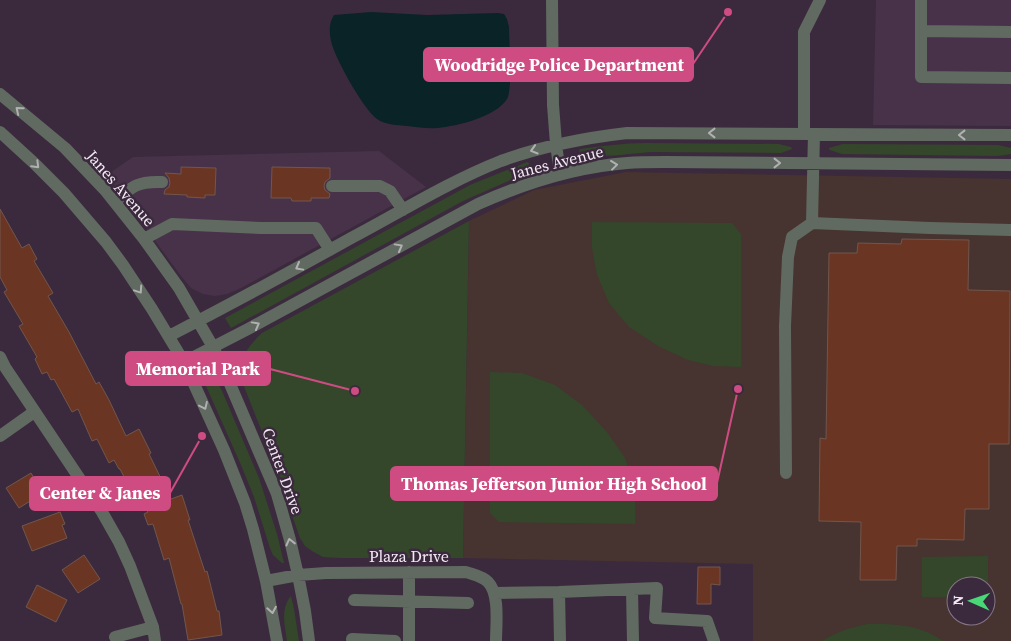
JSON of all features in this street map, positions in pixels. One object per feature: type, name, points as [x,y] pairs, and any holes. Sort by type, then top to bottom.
[{"type":"street","points":[[553,0],[553,105],[560,174]]},
{"type":"street","points":[[812,222],[814,164],[809,134],[804,32],[820,0]]},
{"type":"street","points":[[921,0],[921,76],[1011,78]]},
{"type":"street","points":[[921,31],[1011,32]]},
{"type":"street","name":"Janes Avenue","points":[[0,94],[65,148],[105,190],[144,239],[179,288],[198,321]]},
{"type":"street","points":[[0,132],[64,193],[100,236],[123,265],[184,362],[212,421],[237,482],[253,530],[266,581],[277,641]]},
{"type":"street","name":"Janes Avenue","points":[[169,336],[480,170],[556,144],[596,136],[627,133],[1011,135]]},
{"type":"street","name":"Janes Avenue","points":[[184,362],[478,204],[532,182],[560,174],[627,163],[665,162],[1011,166]]},
{"type":"street","points":[[115,202],[126,191],[137,185],[147,181],[162,182]]},
{"type":"street","points":[[332,186],[380,186],[390,191],[403,210]]},
{"type":"street","points":[[786,473],[785,326],[788,257],[792,237],[812,222],[920,228],[1011,230]]},
{"type":"street","points":[[144,239],[172,224],[261,228],[316,228],[330,250]]},
{"type":"street","name":"Center Drive","points":[[198,321],[213,347],[277,494],[298,575],[310,641]]},
{"type":"street","points":[[0,357],[34,412],[102,512],[119,542],[153,627],[155,641]]},
{"type":"street","points":[[0,436],[34,412]]},
{"type":"street","points":[[409,641],[410,572]]},
{"type":"street","name":"Plaza Drive","points":[[266,581],[298,575],[326,573],[466,572],[479,576],[489,583],[494,593]]},
{"type":"street","points":[[496,641],[494,593],[657,588],[655,618],[707,621],[714,641]]},
{"type":"street","points":[[632,589],[633,641]]},
{"type":"street","points":[[559,592],[560,641]]},
{"type":"street","points":[[354,600],[468,603]]},
{"type":"street","points":[[115,637],[153,627]]},
{"type":"street","points":[[352,638],[396,641]]},
{"type":"shaded area","points":[[876,0],[1011,0],[1011,126],[873,125]]},
{"type":"shaded area","points":[[371,12],[427,15],[504,14],[509,27],[510,53],[510,86],[507,99],[502,105],[485,116],[446,127],[430,128],[396,125],[377,119],[371,114],[350,83],[333,49],[330,34],[330,24],[334,15]]},
{"type":"shaded area","points":[[379,151],[426,187],[241,288],[227,294],[215,296],[203,294],[191,288],[131,208],[104,177],[133,157]]},
{"type":"shaded area","points":[[626,172],[1011,179],[1011,641],[753,641],[753,564],[463,558],[469,221],[534,190]]},
{"type":"green space","points":[[646,143],[779,144],[791,147],[792,149],[781,153],[653,152],[597,156],[580,154],[579,151],[580,149],[605,146]]},
{"type":"green space","points":[[843,144],[998,145],[1011,148],[1011,154],[998,156],[842,154],[829,149]]},
{"type":"green space","points":[[527,162],[529,165],[515,178],[463,201],[231,328],[225,318],[470,185]]},
{"type":"green space","points":[[469,221],[463,558],[323,557],[305,546],[300,538],[280,477],[243,384],[242,368],[247,350],[262,333]]},
{"type":"green space","points":[[592,222],[732,223],[741,234],[741,367],[713,366],[688,360],[658,346],[629,327],[609,303],[597,275],[592,248]]},
{"type":"green space","points":[[203,356],[222,391],[259,478],[284,563],[273,555],[254,497],[202,377]]},
{"type":"green space","points":[[490,372],[522,373],[555,385],[582,405],[607,432],[625,458],[635,491],[635,524],[499,522],[490,513]]},
{"type":"green space","points":[[988,556],[988,576],[946,576],[946,597],[922,597],[922,557]]},
{"type":"green space","points":[[291,596],[299,641],[287,641],[284,612]]},
{"type":"green space","points":[[868,624],[916,628],[934,635],[943,641],[822,641],[844,630]]},
{"type":"building","points":[[181,167],[216,168],[215,195],[205,195],[205,198],[164,194],[170,183],[165,173],[181,174]]},
{"type":"building","points":[[272,167],[330,168],[330,178],[325,182],[324,186],[325,190],[330,194],[329,198],[311,198],[311,201],[292,201],[291,198],[271,198]]},
{"type":"building","points":[[0,209],[22,248],[29,244],[37,259],[34,261],[53,293],[48,296],[96,384],[99,382],[126,436],[139,429],[171,499],[182,495],[205,572],[207,571],[217,611],[219,611],[222,635],[188,640],[182,604],[169,558],[164,560],[153,524],[148,525],[144,514],[148,512],[145,507],[142,508],[140,500],[137,502],[114,460],[109,463],[97,439],[92,441],[78,409],[72,412],[54,379],[51,380],[47,372],[42,374],[35,359],[37,357],[19,326],[23,324],[4,292],[7,290],[0,277]]},
{"type":"building","points":[[902,239],[969,240],[968,290],[1010,291],[1009,444],[989,444],[989,509],[965,509],[964,540],[917,539],[917,546],[897,546],[896,580],[860,580],[861,522],[819,521],[820,438],[826,439],[829,253],[857,253],[858,243],[901,244]]},
{"type":"building","points":[[31,473],[43,493],[19,508],[6,488]]},
{"type":"building","points":[[60,512],[65,524],[62,525],[67,538],[32,551],[22,526]]},
{"type":"building","points":[[84,555],[100,579],[78,593],[62,570]]},
{"type":"building","points":[[698,567],[720,567],[720,585],[711,584],[711,604],[697,604]]},
{"type":"building","points":[[37,585],[67,600],[56,622],[26,607]]},
{"type":"place","name":"Woodridge Police Department","points":[[728,12]]},
{"type":"place","name":"Thomas Jefferson Junior High School","points":[[738,389]]},
{"type":"place","name":"Memorial Park","points":[[355,391]]},
{"type":"place","name":"Center & Janes","points":[[202,436]]}]
